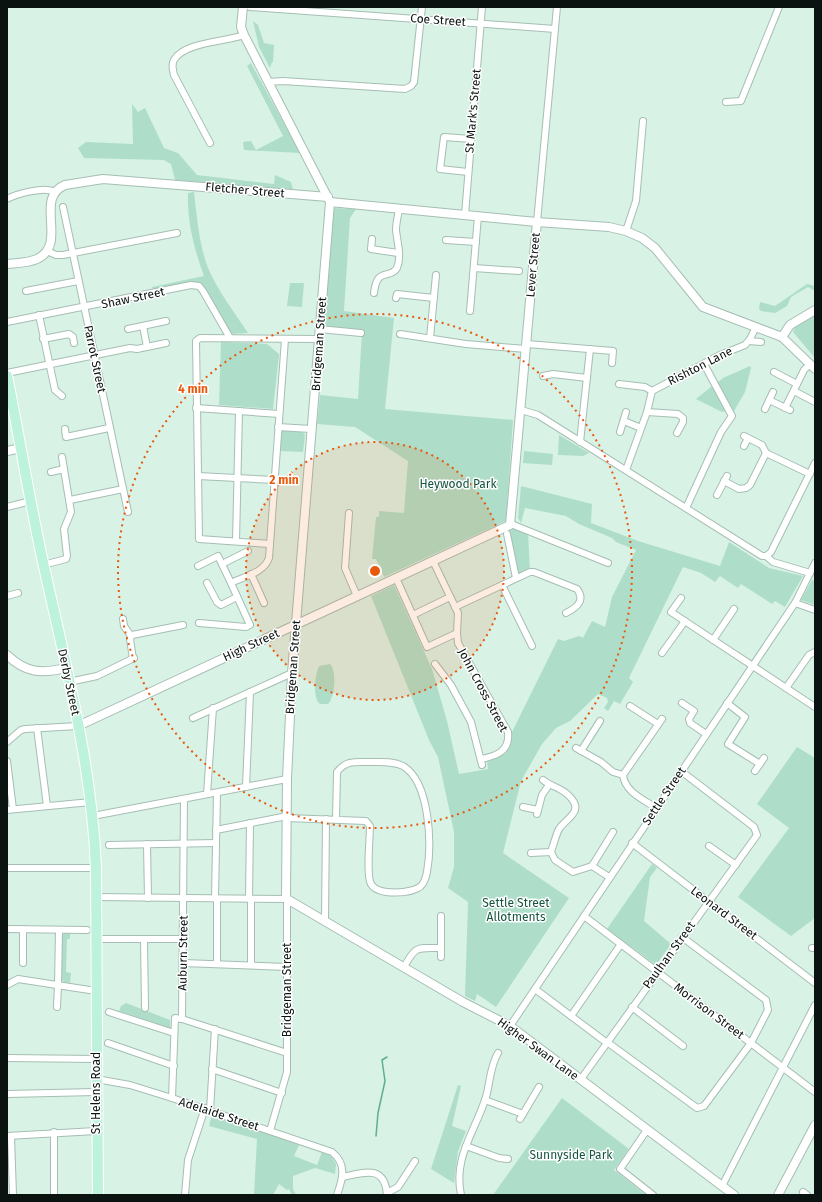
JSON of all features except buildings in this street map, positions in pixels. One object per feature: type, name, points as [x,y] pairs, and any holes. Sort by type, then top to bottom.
[{"type":"main road","name":"Derby Street","points":[[7,376],[11,415],[21,448],[78,726],[91,802],[96,868],[96,991]]},
{"type":"main road","name":"St Helens Road","points":[[96,991],[96,1131],[98,1195]]},
{"type":"street","points":[[243,7],[241,27],[244,35],[329,199]]},
{"type":"street","name":"Coe Street","points":[[250,7],[555,29]]},
{"type":"street","points":[[268,82],[284,81],[405,89],[411,86],[414,82],[422,7]]},
{"type":"street","name":"St Mark's Street","points":[[465,215],[482,7]]},
{"type":"street","name":"Lever Street","points":[[511,524],[556,7]]},
{"type":"street","points":[[726,102],[741,100],[779,7]]},
{"type":"street","points":[[210,143],[174,75],[172,65],[174,59],[182,52],[191,48],[244,35]]},
{"type":"street","points":[[626,231],[636,201],[643,121]]},
{"type":"street","points":[[468,172],[440,168],[444,137],[471,139]]},
{"type":"street","name":"Fletcher Street","points":[[54,192],[65,185],[100,179],[329,199],[399,208],[537,222],[609,227],[626,231],[642,238],[655,248],[703,307],[782,337]]},
{"type":"street","points":[[7,199],[16,194],[48,189],[54,192],[50,202],[51,242],[47,251],[36,259],[7,264]]},
{"type":"street","name":"Bridgeman Street","points":[[270,1131],[287,1072],[288,967],[287,899],[285,894],[287,779],[292,673],[329,199]]},
{"type":"street","name":"Parrot Street","points":[[63,207],[128,512]]},
{"type":"street","points":[[374,293],[379,276],[396,268],[399,241],[396,231],[399,208]]},
{"type":"street","points":[[470,311],[478,216]]},
{"type":"street","points":[[47,251],[56,255],[73,254],[176,233]]},
{"type":"street","points":[[372,239],[371,249],[398,253]]},
{"type":"street","points":[[446,240],[476,242]]},
{"type":"street","points":[[474,268],[519,271]]},
{"type":"street","points":[[430,338],[436,275]]},
{"type":"street","points":[[26,291],[78,280]]},
{"type":"street","name":"Shaw Street","points":[[7,322],[84,308],[191,285],[199,286],[203,291],[230,338]]},
{"type":"street","points":[[396,298],[397,294],[434,298]]},
{"type":"street","points":[[769,400],[788,409],[797,384],[813,366],[782,337],[790,325],[815,310]]},
{"type":"street","points":[[39,316],[48,364],[55,390],[62,396]]},
{"type":"street","points":[[128,329],[166,321]]},
{"type":"street","points":[[143,326],[147,347]]},
{"type":"street","points":[[756,327],[749,341],[761,342]]},
{"type":"street","points":[[320,329],[361,333]]},
{"type":"street","points":[[44,339],[69,334],[73,337],[74,343]]},
{"type":"street","points":[[400,334],[466,344],[614,351],[612,363]]},
{"type":"street","points":[[270,544],[199,539],[196,408],[197,340],[200,338],[319,339]]},
{"type":"street","points":[[231,583],[260,570],[267,563],[270,544],[285,339]]},
{"type":"street","name":"Rishton Lane","points":[[652,391],[745,345],[749,341]]},
{"type":"street","points":[[7,373],[130,348],[147,347],[166,343]]},
{"type":"street","points":[[580,442],[590,349]]},
{"type":"street","points":[[686,508],[721,432],[732,416],[704,364]]},
{"type":"street","points":[[782,367],[776,373],[797,384]]},
{"type":"street","points":[[543,376],[563,372],[587,378]]},
{"type":"street","points":[[619,384],[645,387],[652,391],[647,412],[626,470]]},
{"type":"street","points":[[794,391],[815,402]]},
{"type":"street","points":[[765,409],[773,392]]},
{"type":"street","points":[[196,408],[279,414]]},
{"type":"street","points":[[521,410],[538,415],[762,556],[766,556],[773,562],[811,575]]},
{"type":"street","points":[[236,542],[239,412]]},
{"type":"street","points":[[620,432],[626,412]]},
{"type":"street","points":[[647,412],[678,414],[683,418],[683,422],[678,433]]},
{"type":"street","points":[[624,421],[641,428]]},
{"type":"street","points":[[278,427],[311,429]]},
{"type":"street","points":[[65,429],[66,437],[109,428]]},
{"type":"street","points":[[744,446],[746,437],[762,445],[766,453],[810,474]]},
{"type":"street","points":[[7,451],[21,448]]},
{"type":"street","points":[[717,495],[726,479],[740,489],[746,488],[750,485],[766,453]]},
{"type":"street","points":[[44,565],[67,558],[64,529],[71,512],[62,457]]},
{"type":"street","points":[[766,556],[771,552],[815,463]]},
{"type":"street","points":[[51,472],[64,469]]},
{"type":"street","points":[[198,476],[274,480]]},
{"type":"street","points":[[70,500],[123,489]]},
{"type":"street","points":[[7,507],[32,502]]},
{"type":"street","points":[[349,513],[345,568],[358,596]]},
{"type":"street","points":[[511,524],[608,563]]},
{"type":"street","name":"High Street","points":[[78,726],[511,524]]},
{"type":"street","points":[[507,534],[516,578]]},
{"type":"street","points":[[509,543],[516,541]]},
{"type":"street","points":[[222,564],[244,551]]},
{"type":"street","points":[[198,566],[218,556],[250,625],[246,628],[199,623]]},
{"type":"street","name":"John Cross Street","points":[[433,561],[458,616],[456,633],[462,652],[508,732],[507,743],[501,753],[482,762],[471,722],[453,688],[435,664]]},
{"type":"street","name":"Settle Street","points":[[510,1026],[796,601],[811,575],[815,563]]},
{"type":"street","points":[[455,607],[516,578],[534,572],[576,588],[580,593],[580,602],[577,607],[566,613]]},
{"type":"street","points":[[251,574],[263,594],[264,603]]},
{"type":"street","points":[[396,578],[427,647],[456,633]]},
{"type":"street","points":[[208,582],[217,602],[221,605],[237,597]]},
{"type":"street","points":[[502,585],[532,646]]},
{"type":"street","points":[[7,596],[18,593]]},
{"type":"street","points":[[413,615],[450,597]]},
{"type":"street","points":[[681,598],[671,612],[815,707]]},
{"type":"street","points":[[796,601],[815,610]]},
{"type":"street","points":[[713,640],[734,609]]},
{"type":"street","points":[[69,682],[94,677],[134,658],[130,639],[131,636],[125,628],[123,619]]},
{"type":"street","points":[[662,653],[685,621]]},
{"type":"street","points":[[131,636],[170,624],[183,625]]},
{"type":"street","points":[[786,688],[808,655],[815,652]]},
{"type":"street","points":[[7,655],[22,667],[36,671],[48,672],[66,668]]},
{"type":"street","points":[[193,718],[292,673]]},
{"type":"street","points":[[246,787],[250,692]]},
{"type":"street","points":[[682,703],[694,711],[689,719],[690,722],[706,734]]},
{"type":"street","points":[[727,703],[745,716],[728,744],[760,764]]},
{"type":"street","points":[[630,706],[635,712],[658,724]]},
{"type":"street","points":[[207,794],[213,708]]},
{"type":"street","points":[[656,808],[629,790],[625,784],[623,775],[662,719]]},
{"type":"street","points":[[600,721],[598,730],[579,749],[601,762],[612,772],[623,775]]},
{"type":"street","points":[[7,742],[21,730],[78,726]]},
{"type":"street","points":[[37,728],[47,806]]},
{"type":"street","points":[[755,771],[764,758]]},
{"type":"street","points":[[7,761],[10,809],[91,802]]},
{"type":"street","points":[[216,830],[287,817],[326,819],[363,820],[370,826],[370,883],[375,888],[385,891],[411,891],[423,884],[426,879],[430,852],[426,809],[415,780],[402,766],[393,763],[349,762],[342,766],[337,772],[336,819]]},
{"type":"street","name":"Paulhan Street","points":[[581,1079],[682,937],[756,837],[757,832],[754,827],[681,771]]},
{"type":"street","points":[[93,816],[287,779]]},
{"type":"street","points":[[543,780],[549,785],[562,790],[569,795],[574,808],[571,818],[559,829],[551,852],[555,860],[570,871],[577,872],[592,866],[613,832]]},
{"type":"street","points":[[523,807],[537,812],[542,795],[549,785]]},
{"type":"street","points":[[217,793],[217,964]]},
{"type":"street","name":"Auburn Street","points":[[182,1019],[184,799]]},
{"type":"street","points":[[574,808],[583,808]]},
{"type":"street","points":[[325,921],[326,819]]},
{"type":"street","points":[[250,823],[251,965]]},
{"type":"street","points":[[109,845],[216,843]]},
{"type":"street","name":"Leonard Street","points":[[632,843],[815,983]]},
{"type":"street","points":[[147,844],[148,898]]},
{"type":"street","points":[[708,846],[736,865]]},
{"type":"street","points":[[531,853],[551,852]]},
{"type":"street","points":[[592,866],[609,878]]},
{"type":"street","points":[[7,868],[96,868]]},
{"type":"street","points":[[96,897],[287,899]]},
{"type":"street","name":"Higher Swan Lane","points":[[287,899],[463,1002],[510,1026],[734,1195]]},
{"type":"street","points":[[441,916],[438,924],[441,957]]},
{"type":"street","name":"Morrison Street","points":[[584,916],[815,1092]]},
{"type":"street","points":[[7,929],[87,930]]},
{"type":"street","points":[[23,929],[23,963]]},
{"type":"street","points":[[57,1007],[59,930]]},
{"type":"street","points":[[535,989],[697,1108],[704,1106],[751,1043],[768,1010],[766,1000],[682,937]]},
{"type":"street","points":[[95,939],[183,939]]},
{"type":"street","points":[[144,939],[145,1008]]},
{"type":"street","points":[[571,1016],[621,944]]},
{"type":"street","points":[[404,967],[412,952],[418,948],[441,948]]},
{"type":"street","points":[[183,962],[288,967]]},
{"type":"street","points":[[7,985],[18,979],[96,991]]},
{"type":"street","points":[[722,1186],[815,1005]]},
{"type":"street","points":[[632,1008],[683,1046]]},
{"type":"street","points":[[109,1012],[174,1033]]},
{"type":"street","points":[[172,1098],[175,1018],[215,1029],[287,1053]]},
{"type":"street","points":[[185,1195],[188,1160],[207,1109],[215,1029]]},
{"type":"street","points":[[108,1043],[174,1066]]},
{"type":"street","points":[[461,1195],[459,1185],[459,1164],[485,1100],[498,1053]]},
{"type":"street","points":[[7,1058],[96,1059]]},
{"type":"street","points":[[212,1069],[282,1093]]},
{"type":"street","name":"Adelaide Street","points":[[96,1079],[130,1085],[329,1150],[338,1158],[343,1168],[343,1177]]},
{"type":"street","points":[[485,1100],[522,1116],[528,1108],[530,1098],[536,1095],[539,1086]]},
{"type":"street","points":[[7,1094],[96,1092]]},
{"type":"street","points":[[778,1195],[815,1125]]},
{"type":"street","points":[[647,1130],[620,1169],[653,1195]]},
{"type":"street","points":[[13,1195],[9,1136],[54,1132],[96,1131]]},
{"type":"street","points":[[54,1132],[54,1195]]},
{"type":"street","points":[[466,1146],[500,1160],[508,1159]]},
{"type":"street","points":[[338,1195],[343,1177],[366,1173],[378,1174],[383,1179],[387,1194],[398,1187],[408,1168],[415,1161]]},
{"type":"green space","points":[[253,21],[258,25],[264,43],[274,45],[273,62],[270,68],[259,47]]},
{"type":"green space","points":[[251,63],[300,153],[244,150],[243,142],[251,141],[256,150],[283,136],[247,66]]},
{"type":"green space","points":[[132,104],[138,112],[145,108],[164,148],[178,153],[197,175],[274,184],[275,175],[291,182],[293,190],[175,180],[171,164],[164,160],[84,158],[78,148],[86,142],[133,144]]},
{"type":"green space","points":[[194,192],[200,240],[208,268],[221,293],[248,333],[231,334],[220,319],[203,284],[191,283],[153,290],[152,287],[204,276],[194,245],[190,224],[188,193]]},
{"type":"green space","name":"Heywood Park","points":[[332,208],[356,209],[350,218],[344,311],[394,318],[385,409],[513,420],[506,521],[384,577],[376,559],[372,559],[376,517],[379,517],[379,511],[404,513],[408,461],[355,427],[317,424],[320,395],[358,399],[362,332],[324,328]]},
{"type":"green space","points":[[290,283],[304,283],[302,307],[287,306]]},
{"type":"green space","points":[[807,284],[815,286],[815,291],[808,287],[791,297],[787,306],[775,313],[761,311],[759,309],[760,302],[775,306]]},
{"type":"green space","points":[[815,314],[815,358],[793,332],[795,327]]},
{"type":"green space","points":[[221,342],[267,344],[279,354],[273,409],[219,405]]},
{"type":"green space","points":[[750,366],[751,368],[745,392],[734,411],[717,383],[723,378]]},
{"type":"green space","points":[[712,386],[726,411],[722,412],[696,399]]},
{"type":"green space","points":[[281,430],[302,431],[305,435],[303,452],[280,451]]},
{"type":"green space","points":[[559,435],[589,453],[583,456],[558,455]]},
{"type":"green space","points":[[524,451],[553,454],[552,465],[523,463]]},
{"type":"green space","name":"Settle Street Allotments","points":[[521,486],[592,504],[591,523],[638,541],[720,566],[729,542],[769,568],[803,576],[785,607],[775,601],[772,604],[741,584],[738,588],[720,576],[715,582],[701,573],[683,567],[629,678],[633,682],[620,704],[614,701],[608,711],[604,708],[608,702],[607,698],[598,694],[570,721],[556,728],[542,744],[521,781],[503,853],[569,898],[496,1007],[477,994],[475,1001],[465,996],[468,902],[448,888],[454,867],[454,832],[438,757],[429,740],[371,596],[394,585],[432,669],[447,721],[459,774],[488,769],[487,762],[496,758],[506,750],[510,736],[558,639],[564,641],[579,636],[583,638],[592,621],[605,627],[612,597],[636,550],[616,542],[612,538],[579,524],[566,516],[525,508],[521,523],[518,518]]},
{"type":"green space","points":[[511,524],[528,532],[530,572],[516,578],[506,527]]},
{"type":"green space","points":[[812,580],[815,581],[815,605],[801,600]]},
{"type":"green space","points":[[330,664],[334,672],[334,690],[328,704],[320,704],[316,697],[315,680],[319,666]]},
{"type":"green space","points":[[797,747],[815,758],[815,918],[791,936],[738,897],[789,828],[757,804]]},
{"type":"green space","points":[[652,864],[657,868],[650,877],[644,921],[671,944],[656,965],[607,929]]},
{"type":"green space","points":[[65,933],[70,934],[70,939],[67,939],[66,972],[71,973],[70,983],[62,980],[62,935]]},
{"type":"green space","points":[[126,1003],[170,1020],[170,1028],[119,1011],[121,1006]]},
{"type":"green space","points":[[458,1085],[461,1086],[452,1126],[466,1131],[458,1151],[454,1183],[431,1169]]},
{"type":"green space","name":"Sunnyside Park","points":[[562,1098],[629,1149],[614,1170],[646,1195],[493,1195]]},
{"type":"green space","points":[[213,1115],[299,1145],[294,1156],[317,1165],[322,1152],[331,1156],[336,1164],[335,1174],[315,1168],[293,1176],[293,1189],[296,1195],[292,1195],[289,1189],[287,1190],[279,1184],[273,1195],[254,1195],[257,1139],[209,1126]]},
{"type":"waterway","points":[[376,1136],[378,1113],[385,1081],[382,1060],[387,1057]]}]
